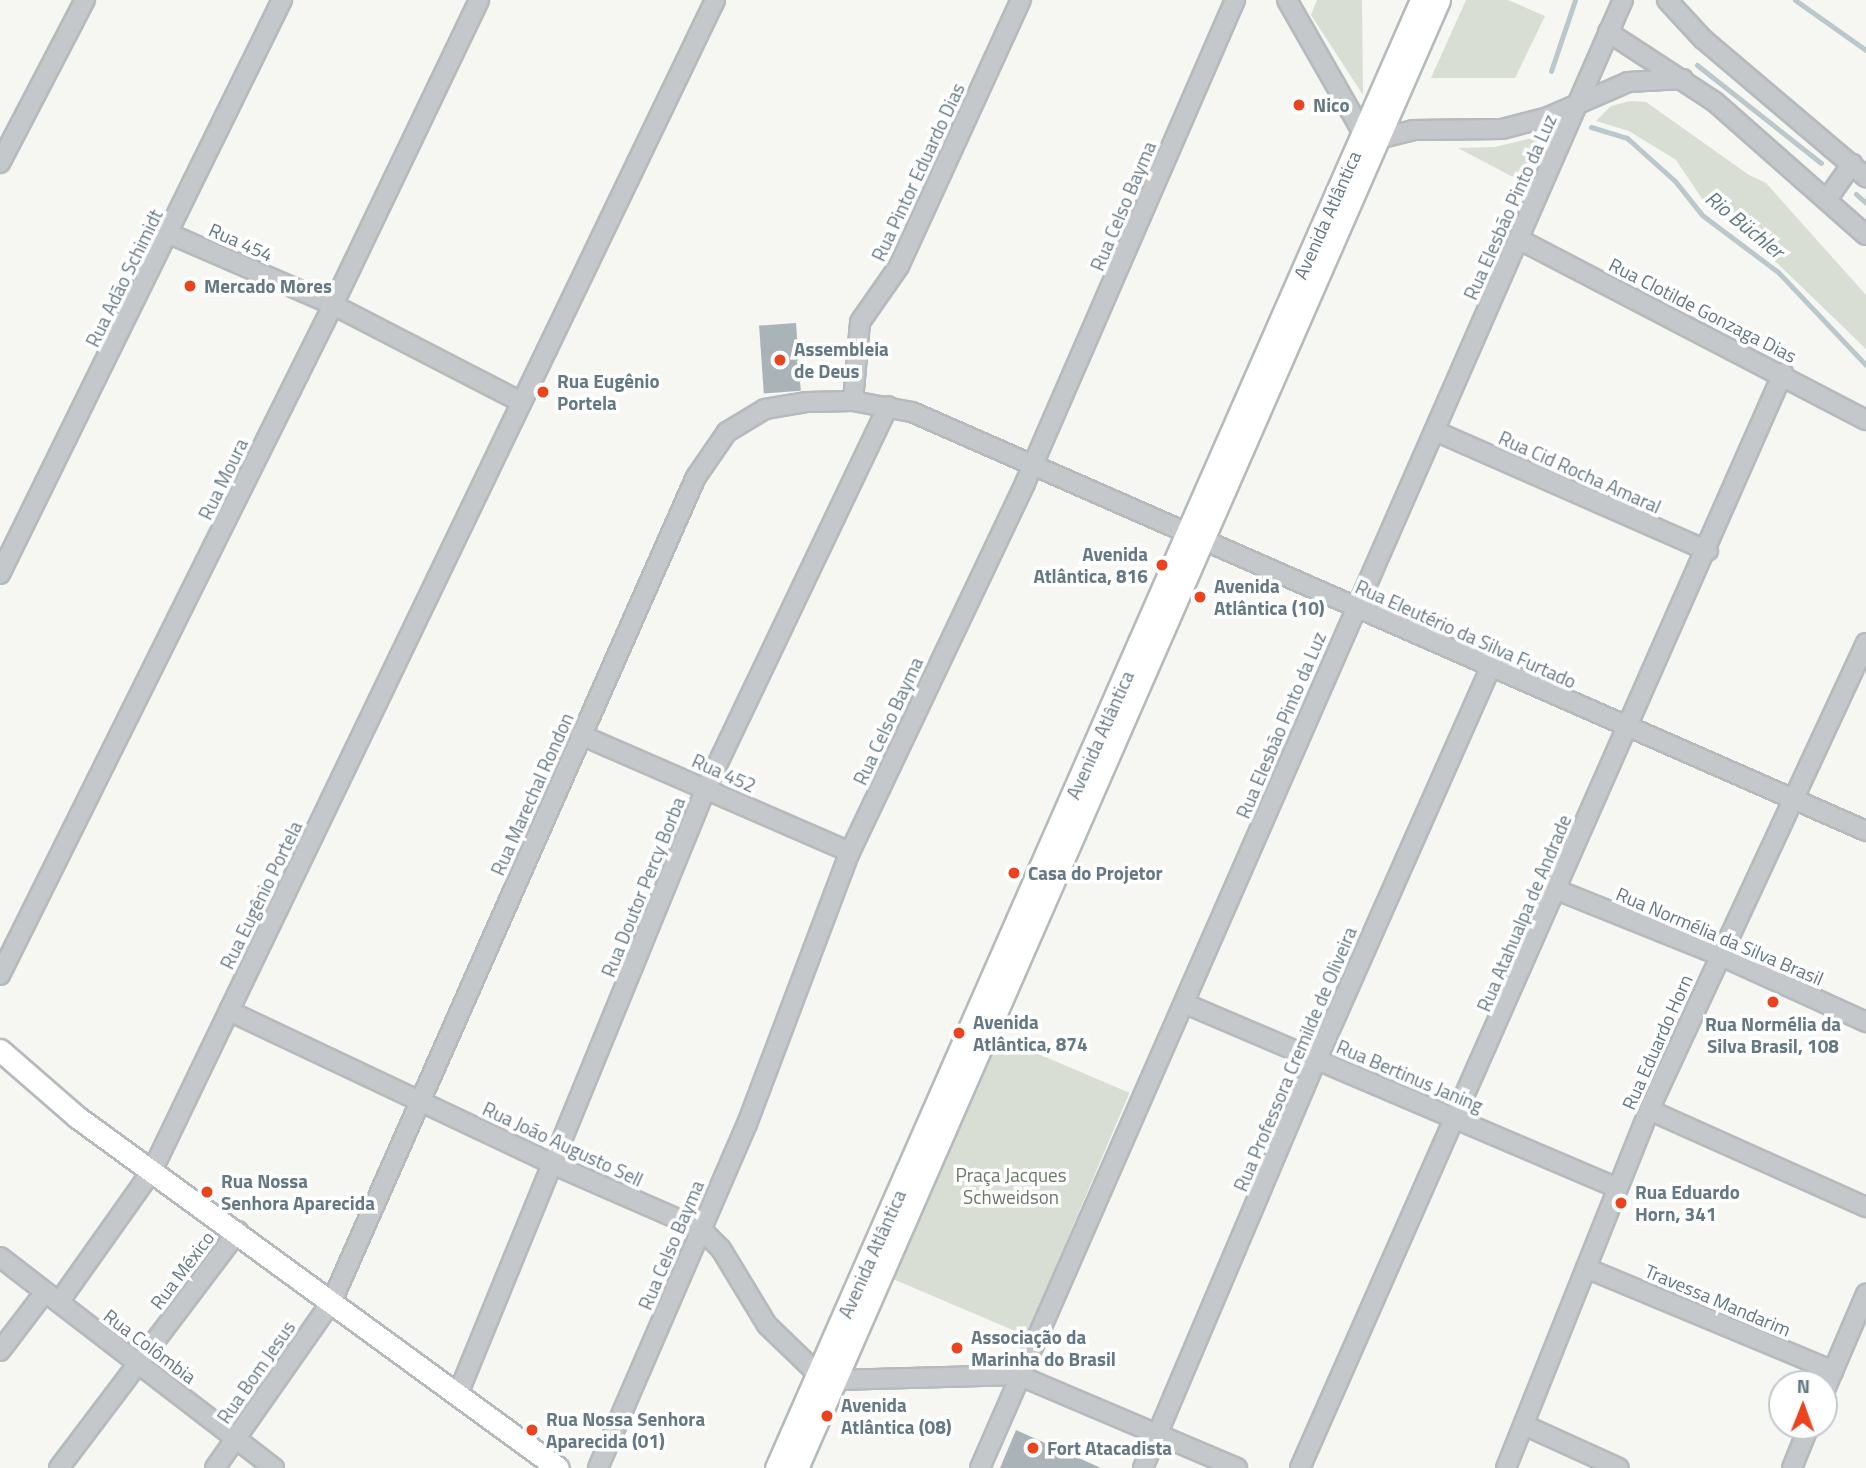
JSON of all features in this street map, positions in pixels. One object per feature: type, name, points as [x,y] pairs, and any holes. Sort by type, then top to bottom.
[{"type":"main road","name":"Avenida Atlântica","points":[[797,1468],[827,1378],[1370,136],[1421,0]]},
{"type":"main road","name":"Avenida Atlântica","points":[[1370,136],[1439,0]]},
{"type":"main road","points":[[0,1050],[56,1101],[238,1231],[558,1468]]},
{"type":"main road","name":"Avenida Atlântica","points":[[776,1468],[827,1378]]},
{"type":"street","points":[[0,163],[85,0]]},
{"type":"street","name":"Rua Adão Schimidt","points":[[0,574],[170,233],[282,0]]},
{"type":"street","name":"Rua Moura","points":[[0,975],[333,305],[479,0]]},
{"type":"street","name":"Rua Eugênio Portela","points":[[0,1351],[52,1297],[153,1169],[715,0]]},
{"type":"street","name":"Rua Pintor Eduardo Dias","points":[[853,401],[864,314],[900,266],[1021,0]]},
{"type":"street","name":"Rua Celso Bayma","points":[[597,1468],[747,1124],[849,852],[1033,465],[1235,0]]},
{"type":"street","points":[[1287,0],[1370,136],[1413,130],[1502,129],[1578,103],[1628,82],[1683,79]]},
{"type":"street","name":"Rua Elesbão Pinto da Luz","points":[[980,1468],[1018,1375],[1186,1004],[1354,606],[1435,432],[1623,0]]},
{"type":"street","points":[[1667,0],[1703,39],[1866,177]]},
{"type":"street","points":[[1608,32],[1683,79],[1828,198],[1866,235]]},
{"type":"street","points":[[1828,198],[1852,164]]},
{"type":"street","name":"Rua 454","points":[[170,233],[333,305],[521,402]]},
{"type":"street","name":"Rua Clotilde Gonzaga Dias","points":[[1520,240],[1783,373],[1866,420]]},
{"type":"street","name":"Rua Atahualpa de Andrade","points":[[1300,1468],[1457,1119],[1625,729],[1708,551],[1783,373]]},
{"type":"street","name":"Rua Eleutério da Silva Furtado","points":[[853,401],[888,406],[1033,465],[1625,729],[1866,831]]},
{"type":"street","name":"Rua Marechal Rondon","points":[[332,1301],[681,509],[717,443],[737,425],[765,410],[807,402],[853,401]]},
{"type":"street","name":"Rua Doutor Percy Borba","points":[[458,1394],[706,788],[888,406]]},
{"type":"street","name":"Rua Cid Rocha Amaral","points":[[1435,432],[1708,551]]},
{"type":"street","name":"Rua Eduardo Horn","points":[[1506,1468],[1649,1110],[1792,798],[1861,667],[1866,643]]},
{"type":"street","name":"Rua Professora Cremilde de Oliveira","points":[[1143,1468],[1317,1059],[1490,669]]},
{"type":"street","name":"Rua 452","points":[[581,735],[849,852]]},
{"type":"street","name":"Rua Normélia da Silva Brasil","points":[[1557,890],[1719,955],[1866,1022]]},
{"type":"street","name":"Rua Bertinus Janing","points":[[1186,1004],[1617,1188]]},
{"type":"street","name":"Rua João Augusto Sell","points":[[229,1011],[552,1164],[701,1229],[721,1249],[767,1325],[827,1378]]},
{"type":"street","points":[[1649,1110],[1866,1207]]},
{"type":"street","name":"Rua México","points":[[59,1468],[238,1231]]},
{"type":"street","name":"Rua Colômbia","points":[[0,1257],[274,1468]]},
{"type":"street","name":"Travessa Mandarim","points":[[1586,1268],[1831,1370]]},
{"type":"street","points":[[1833,1370],[1866,1294]]},
{"type":"street","name":"Rua Bom Jesus","points":[[215,1468],[332,1301]]},
{"type":"street","points":[[827,1378],[1018,1375],[1237,1468]]},
{"type":"street","points":[[1524,1425],[1619,1468]]},
{"type":"street","points":[[1791,1468],[1804,1440]]},
{"type":"green space","points":[[1317,0],[1362,0],[1363,95],[1311,15]]},
{"type":"green space","points":[[1466,0],[1508,0],[1545,16],[1515,78],[1431,78]]},
{"type":"green space","points":[[1630,101],[1646,102],[1749,175],[1766,183],[1866,295],[1866,349],[1746,233],[1709,209],[1676,160],[1629,131],[1596,121],[1611,106]]},
{"type":"green space","points":[[1553,133],[1526,184],[1458,148],[1495,147]]},
{"type":"green space","name":"Praça Jacques Schweidson","points":[[996,1036],[1129,1093],[1026,1336],[893,1279]]},
{"type":"building","name":"Assembleia de Deus","points":[[796,323],[801,391],[764,393],[759,326]]},
{"type":"building","name":"Fort Atacadista","points":[[1016,1430],[1101,1468],[1000,1468]]},
{"type":"waterway","name":"Rio Büchler","points":[[1551,71],[1575,0]]},
{"type":"waterway","points":[[1795,0],[1866,50]]},
{"type":"waterway","points":[[1697,65],[1821,163]]},
{"type":"waterway","name":"Rio Büchler","points":[[1591,127],[1627,138],[1675,181],[1702,215],[1778,272],[1866,365]]},
{"type":"waterway","points":[[1856,194],[1866,203]]},
{"type":"place","name":"Nico","points":[[1299,105]]},
{"type":"place","name":"Mercado Mores","points":[[190,286]]},
{"type":"place","name":"Assembleia de Deus","points":[[780,360]]},
{"type":"place","name":"Rua Eugênio Portela","points":[[543,392]]},
{"type":"place","name":"Avenida Atlântica, 816","points":[[1162,565]]},
{"type":"place","name":"Avenida Atlântica (10)","points":[[1200,597]]},
{"type":"place","name":"Casa do Projetor","points":[[1014,873]]},
{"type":"place","name":"Rua Normélia da Silva Brasil, 108","points":[[1773,1002]]},
{"type":"place","name":"Avenida Atlântica, 874","points":[[959,1033]]},
{"type":"place","name":"Rua Nossa Senhora Aparecida","points":[[207,1192]]},
{"type":"place","name":"Rua Eduardo Horn, 341","points":[[1621,1203]]},
{"type":"place","name":"Associação da Marinha do Brasil","points":[[957,1348]]},
{"type":"place","name":"Avenida Atlântica (08)","points":[[827,1416]]},
{"type":"place","name":"Rua Nossa Senhora Aparecida (01)","points":[[532,1430]]},
{"type":"place","name":"Fort Atacadista","points":[[1033,1448]]}]
